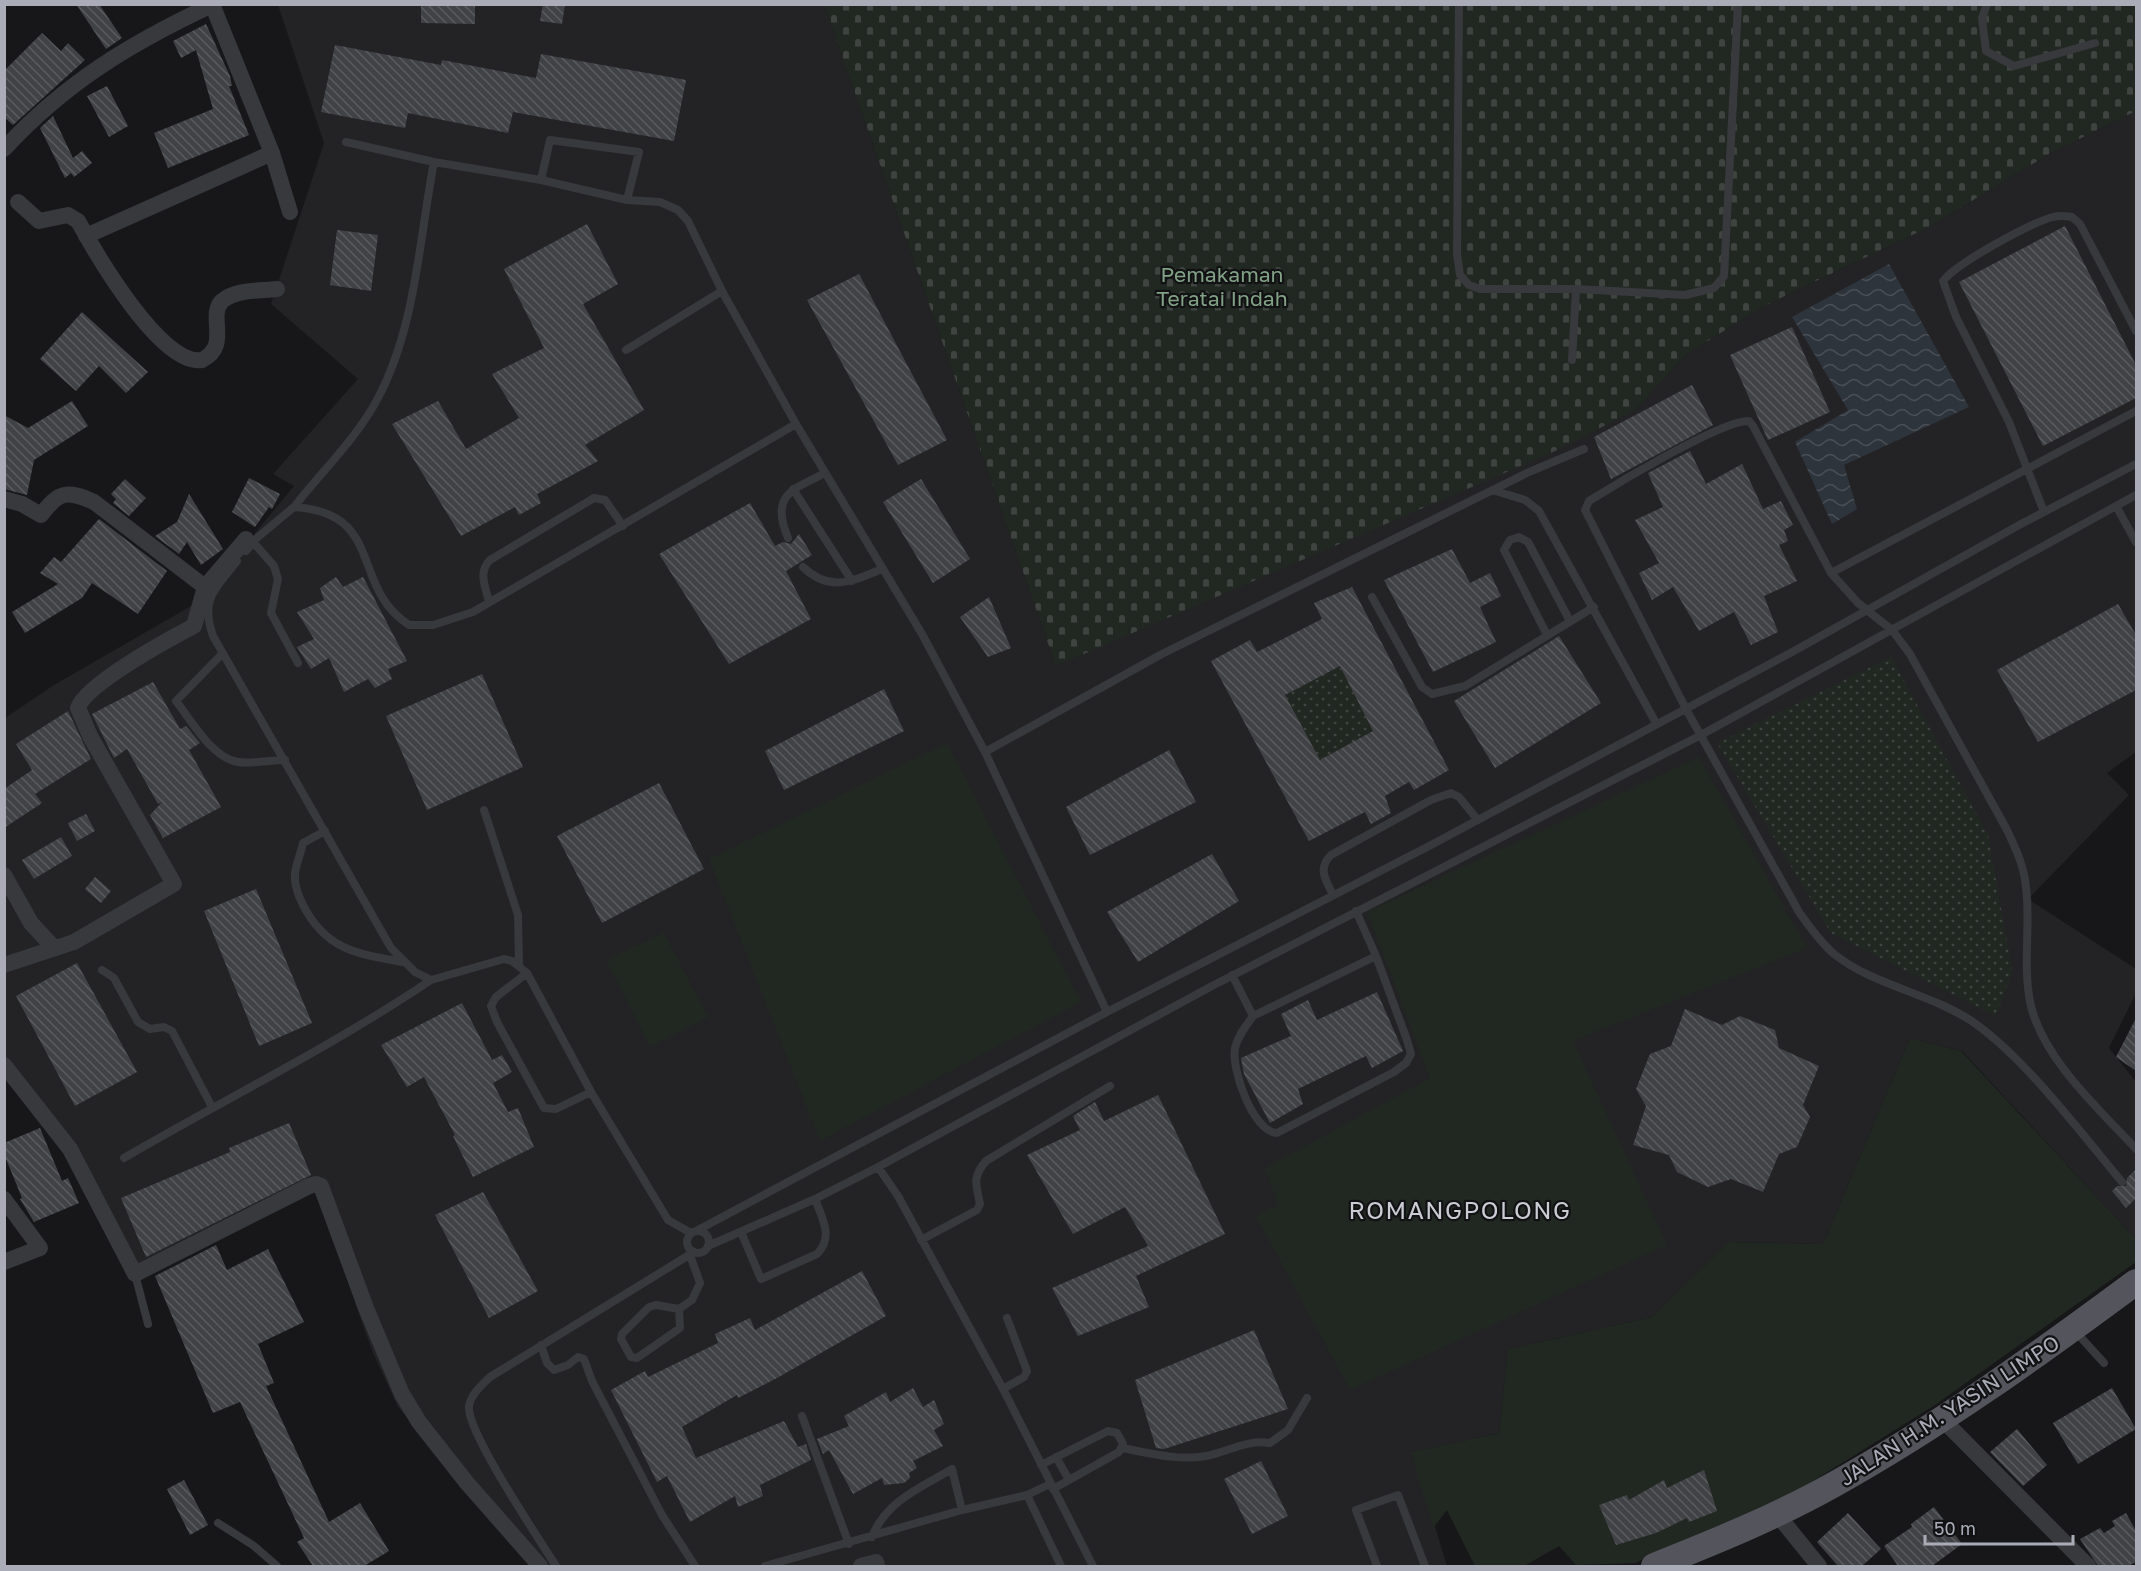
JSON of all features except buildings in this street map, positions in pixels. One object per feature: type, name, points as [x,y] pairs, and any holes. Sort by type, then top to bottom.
[{"type":"main road","name":"JALAN H.M. YASIN LIMPO","points":[[1654,1566],[1776,1513],[1830,1486],[1942,1419],[2136,1284]]},
{"type":"street","points":[[4,149],[35,115],[81,78],[175,22],[212,5],[272,153],[290,213]]},
{"type":"street","points":[[87,236],[272,153]]},
{"type":"street","points":[[18,202],[32,216],[43,222],[68,215],[78,221],[121,294],[173,349],[195,361],[209,356],[214,350],[217,342],[218,307],[223,300],[243,292],[278,290]]},
{"type":"street","points":[[4,500],[22,504],[41,515],[54,498],[66,494],[82,496],[113,516],[206,587]]},
{"type":"street","points":[[4,965],[74,942],[174,884],[90,736],[78,708],[81,700],[104,681],[194,626],[206,587],[250,540]]},
{"type":"street","points":[[4,875],[31,923],[54,948]]},
{"type":"street","points":[[4,1065],[70,1149],[135,1274],[309,1186],[316,1184],[321,1186],[366,1308],[402,1394],[419,1422],[467,1483],[540,1566]]},
{"type":"street","points":[[4,1199],[40,1248],[4,1262]]},
{"type":"street","points":[[1942,1419],[2088,1566]]},
{"type":"street","points":[[1776,1513],[1819,1566]]},
{"type":"street","points":[[861,1566],[876,1562],[877,1566]]},
{"type":"lane","points":[[1459,4],[1457,208],[1460,275],[1469,285],[1480,289],[1576,290],[1685,295],[1714,288],[1724,276],[1738,4]]},
{"type":"lane","points":[[1987,4],[1982,18],[1986,51],[2014,66],[2095,43]]},
{"type":"lane","points":[[541,180],[550,140],[639,152],[627,200]]},
{"type":"lane","points":[[346,142],[434,162],[541,180],[627,200],[660,202],[678,210],[691,227],[722,291],[796,424],[922,634],[985,753],[1107,1012]]},
{"type":"lane","points":[[431,980],[403,962],[383,935],[285,760],[222,654],[206,616],[207,606],[250,540],[294,507],[367,416],[379,397],[394,360],[416,274],[434,162]]},
{"type":"lane","points":[[2044,512],[2009,422],[1944,291],[1943,281],[1950,272],[1985,250],[2052,217],[2072,217],[2080,224],[2136,331]]},
{"type":"lane","points":[[1572,360],[1576,290]]},
{"type":"lane","points":[[626,350],[722,291]]},
{"type":"lane","points":[[1831,573],[2136,411]]},
{"type":"lane","points":[[2122,1182],[2023,1068],[1992,1037],[1955,1011],[1849,965],[1832,953],[1816,935],[1799,912],[1686,709],[1585,510],[1589,501],[1672,453],[1735,424],[1749,421],[1765,445],[1831,573],[1868,611],[1892,630],[1910,654],[2007,830],[2021,860],[2026,888],[2028,984],[2035,1021],[2061,1065],[2136,1149]]},
{"type":"lane","points":[[294,507],[316,508],[343,521],[359,542],[367,566],[386,605],[409,625],[433,625],[453,621],[489,602],[796,424]]},
{"type":"lane","points":[[985,753],[1162,654],[1492,490],[1584,449]]},
{"type":"lane","points":[[679,1309],[692,1299],[700,1283],[692,1253],[687,1244],[693,1232],[1686,709],[1868,611],[2044,512],[2136,464]]},
{"type":"lane","points":[[788,538],[780,521],[783,499],[793,489],[825,473]]},
{"type":"lane","points":[[793,489],[852,581]]},
{"type":"lane","points":[[1492,490],[1525,500],[1539,511],[1656,723]]},
{"type":"lane","points":[[556,1566],[496,1468],[471,1419],[469,1409],[478,1389],[490,1377],[692,1253],[700,1253],[708,1246],[815,1199],[878,1167],[1232,975],[1701,735],[2136,495]]},
{"type":"lane","points":[[489,602],[483,570],[490,560],[594,498],[604,501],[623,526]]},
{"type":"lane","points":[[2116,506],[2136,543]]},
{"type":"lane","points":[[1547,635],[1504,550],[1510,540],[1519,537],[1528,542],[1570,621]]},
{"type":"lane","points":[[250,540],[274,566],[278,589],[272,613],[298,663]]},
{"type":"lane","points":[[803,567],[824,582],[852,581],[882,568]]},
{"type":"lane","points":[[1372,597],[1422,687],[1432,694],[1465,686],[1594,607]]},
{"type":"lane","points":[[222,654],[176,701],[212,745],[230,759],[238,762],[285,760]]},
{"type":"lane","points":[[1333,895],[1322,870],[1324,862],[1331,855],[1431,800],[1451,793],[1459,797],[1477,819]]},
{"type":"lane","points":[[484,810],[518,915],[519,965]]},
{"type":"lane","points":[[325,831],[303,843],[294,876],[299,898],[308,915],[321,932],[338,946],[362,955],[403,962]]},
{"type":"lane","points":[[1356,911],[1376,956],[1411,1054],[1406,1063],[1394,1072],[1277,1133],[1265,1130],[1245,1097],[1235,1066],[1235,1048],[1241,1032],[1253,1016],[1376,956]]},
{"type":"lane","points":[[124,1158],[212,1107],[340,1039],[431,980],[504,959],[519,965],[527,973],[591,1092],[668,1221],[706,1235],[708,1246]]},
{"type":"lane","points":[[102,970],[114,978],[138,1022],[150,1029],[164,1027],[171,1031],[212,1107]]},
{"type":"lane","points":[[527,973],[496,997],[491,1006],[497,1023],[544,1108],[556,1109],[591,1092]]},
{"type":"lane","points":[[1232,975],[1253,1016]]},
{"type":"lane","points":[[921,1240],[977,1210],[980,1204],[974,1184],[977,1171],[986,1161],[1110,1086]]},
{"type":"lane","points":[[878,1167],[1003,1389],[1093,1566]]},
{"type":"lane","points":[[741,1232],[760,1279],[817,1254],[824,1247],[827,1238],[815,1199]]},
{"type":"lane","points":[[135,1274],[148,1324]]},
{"type":"lane","points":[[662,1305],[679,1309],[681,1322],[677,1332],[637,1358],[631,1357],[621,1339],[626,1329],[649,1307],[662,1305]]},
{"type":"lane","points":[[1003,1389],[1024,1377],[1028,1371],[1007,1318]]},
{"type":"lane","points":[[2072,1329],[2104,1363]]},
{"type":"lane","points":[[541,1345],[547,1363],[554,1370],[568,1365],[578,1357],[584,1359],[592,1381],[662,1515],[695,1566]]},
{"type":"lane","points":[[765,1566],[849,1544],[962,1510],[1027,1495],[1051,1487],[1122,1448],[1190,1458],[1208,1456],[1257,1441],[1270,1443],[1288,1430],[1306,1398]]},
{"type":"lane","points":[[802,1416],[849,1544]]},
{"type":"lane","points":[[1041,1465],[1108,1431],[1117,1433],[1123,1444],[1122,1448]]},
{"type":"lane","points":[[1056,1457],[1068,1478]]},
{"type":"lane","points":[[872,1537],[877,1523],[897,1501],[952,1469],[962,1510]]},
{"type":"lane","points":[[1027,1495],[1061,1566]]},
{"type":"lane","points":[[1377,1566],[1356,1510],[1398,1495],[1425,1566]]},
{"type":"lane","points":[[218,1523],[254,1546],[277,1566]]},
{"type":"shaded area","points":[[278,5],[824,5],[1056,666],[1635,410],[1687,354],[1762,307],[1927,228],[2051,153],[2136,111],[2136,752],[2107,773],[2129,795],[2028,899],[2136,969],[2136,993],[2109,1048],[2136,1082],[2136,1239],[1962,1051],[1910,1038],[1823,1244],[1728,1242],[1652,1317],[1508,1349],[1499,1433],[1412,1452],[1447,1566],[535,1566],[398,1407],[373,1353],[355,1303],[327,1186],[135,1281],[61,1149],[5,1076],[5,718],[54,685],[198,602],[294,486],[273,474],[358,379],[271,304],[324,143]]},
{"type":"green space","name":"Pemakaman Teratai Indah","points":[[824,5],[2136,5],[2136,111],[2051,153],[1927,228],[1762,307],[1687,354],[1635,410],[1553,452],[1056,666]]},
{"type":"green space","points":[[1891,657],[1988,835],[2012,971],[1996,1016],[1831,933],[1717,743]]},
{"type":"green space","points":[[1340,666],[1378,741],[1325,772],[1285,695]]},
{"type":"green space","points":[[947,743],[1081,1002],[820,1141],[709,859]]},
{"type":"green space","points":[[1699,757],[1807,948],[1573,1041],[1667,1245],[1350,1390],[1256,1216],[1278,1205],[1265,1168],[1430,1078],[1367,912]]},
{"type":"green space","points":[[664,933],[708,1017],[650,1047],[606,960]]},
{"type":"green space","points":[[1910,1038],[1961,1051],[2136,1239],[2136,1262],[1935,1405],[1797,1491],[1635,1563],[1576,1565],[1559,1546],[1524,1566],[1475,1566],[1447,1510],[1433,1528],[1411,1452],[1499,1433],[1508,1349],[1652,1317],[1728,1242],[1823,1244]]},
{"type":"water","points":[[1889,264],[1969,407],[1844,465],[1857,509],[1832,524],[1795,442],[1848,410],[1792,317]]},
{"type":"district","name":"ROMANGPOLONG","points":[[1460,1209]]}]
